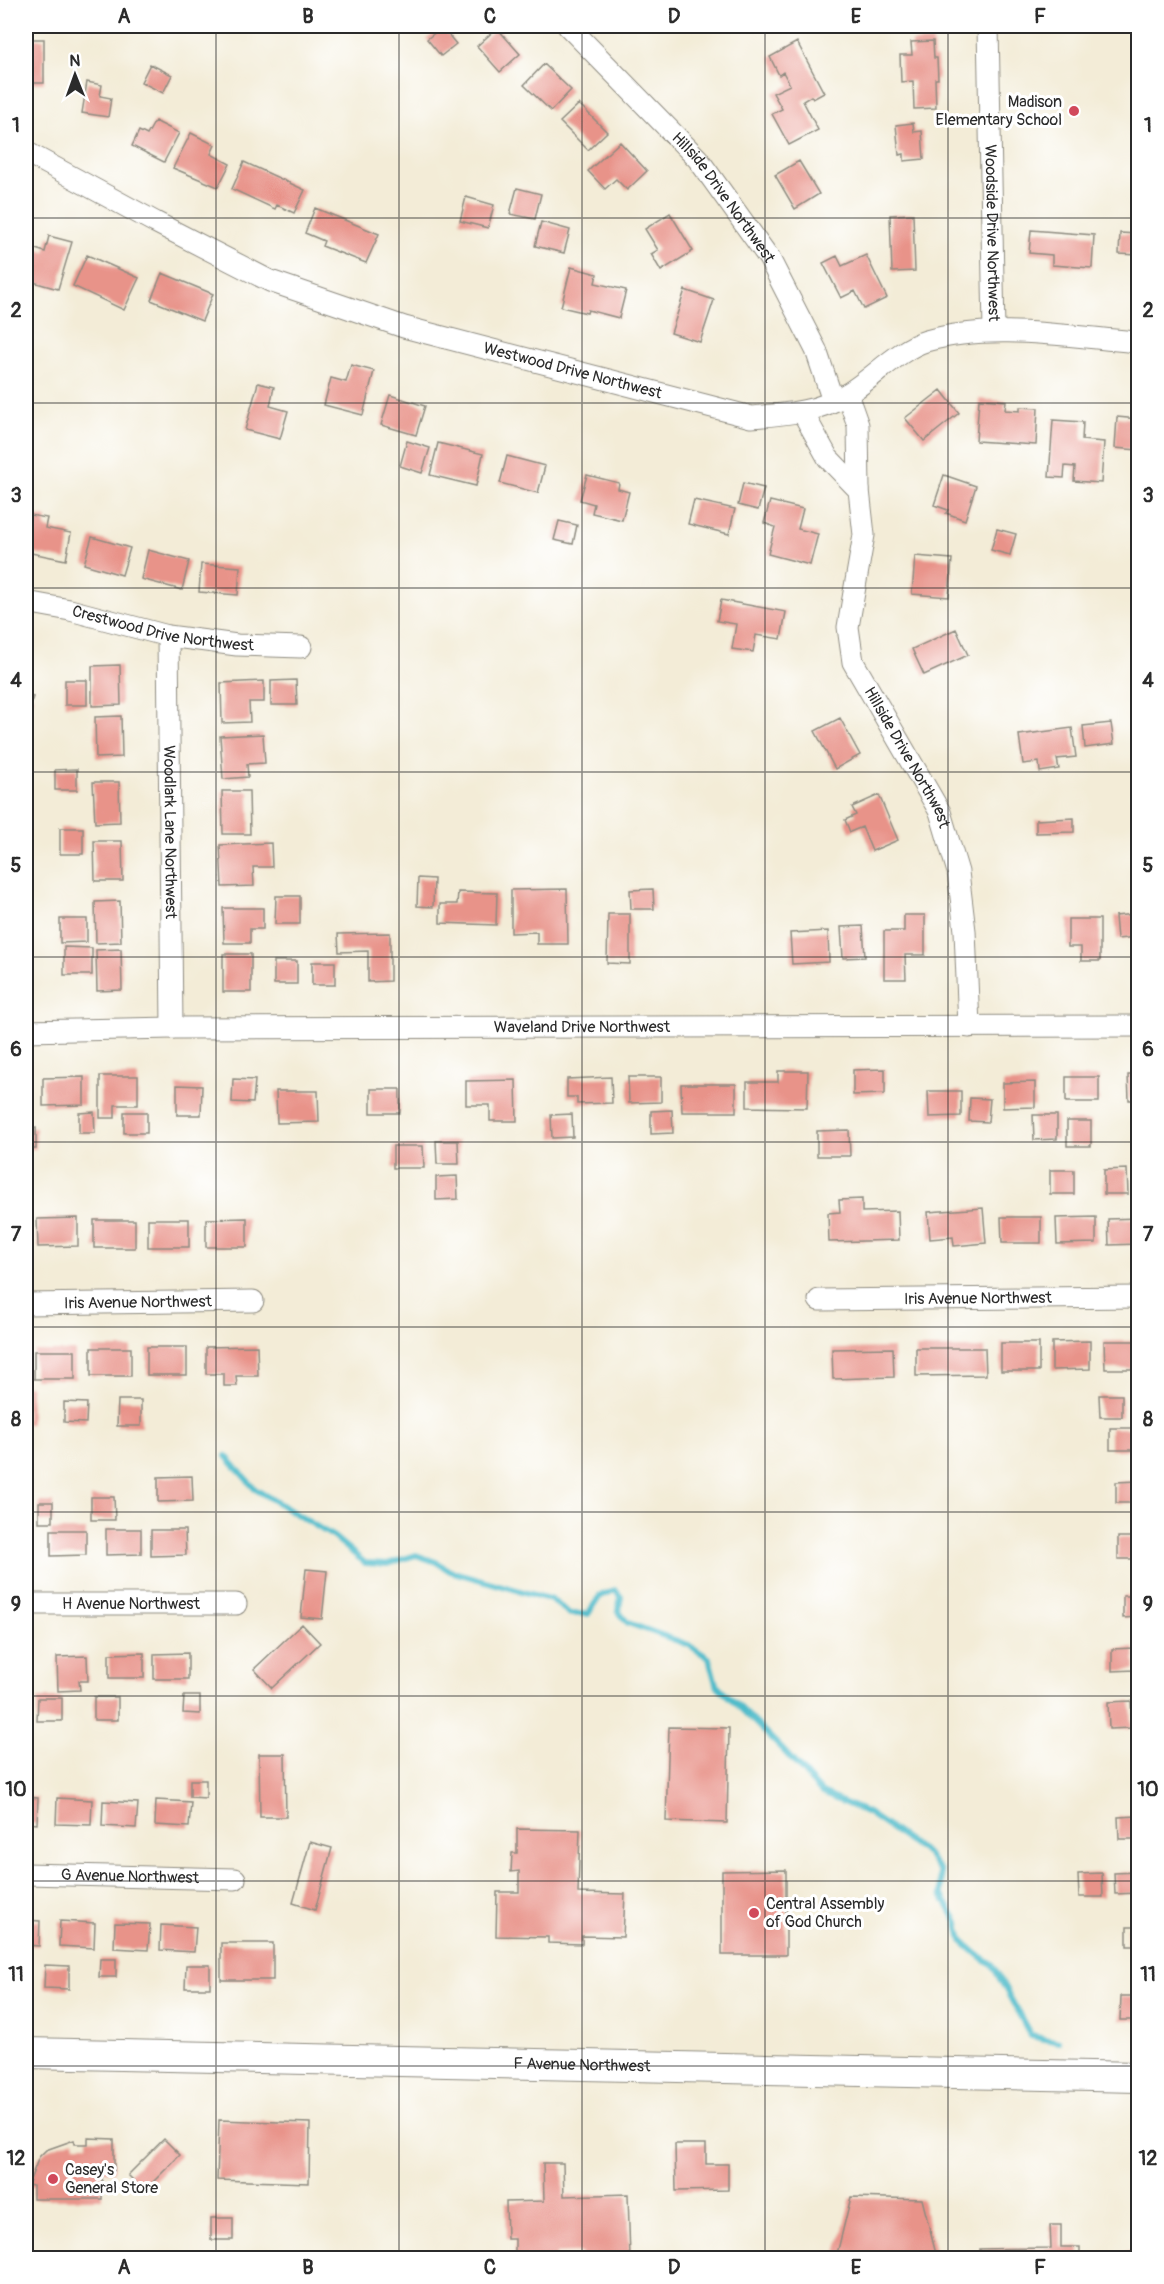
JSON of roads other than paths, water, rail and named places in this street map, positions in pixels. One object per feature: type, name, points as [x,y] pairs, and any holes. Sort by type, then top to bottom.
[{"type":"main road","name":"F Avenue Northwest","points":[[26,2054],[1138,2077]]},
{"type":"street","name":"Hillside Drive Northwest","points":[[568,26],[698,159],[769,258],[840,398],[858,424],[859,490],[864,535],[848,627],[853,662],[940,812],[958,872],[965,931],[969,1027]]},
{"type":"street","name":"Woodside Drive Northwest","points":[[988,26],[994,331]]},
{"type":"street","name":"Westwood Drive Northwest","points":[[26,152],[270,281],[404,327],[751,417],[803,413],[840,398],[888,362],[924,342],[994,331],[1138,342]]},
{"type":"street","points":[[803,413],[828,458],[859,490]]},
{"type":"street","name":"Crestwood Drive Northwest","points":[[26,602],[70,610],[168,636],[237,645],[301,647]]},
{"type":"street","name":"Woodlark Lane Northwest","points":[[168,636],[172,1028]]},
{"type":"street","name":"Waveland Drive Northwest","points":[[26,1030],[1138,1026]]},
{"type":"street","name":"Iris Avenue Northwest","points":[[819,1300],[1138,1297]]},
{"type":"street","name":"Iris Avenue Northwest","points":[[26,1304],[253,1301]]},
{"type":"street","name":"H Avenue Northwest","points":[[26,1604],[236,1604]]},
{"type":"street","name":"G Avenue Northwest","points":[[26,1874],[235,1879]]},
{"type":"waterway","points":[[226,1456],[255,1489],[334,1537],[365,1563],[387,1564],[416,1555],[436,1562],[450,1571],[552,1600],[570,1614],[588,1614],[600,1596],[615,1590],[621,1597],[618,1611],[628,1623],[689,1645],[709,1658],[716,1684],[783,1750],[822,1793],[868,1813],[927,1854],[940,1871],[941,1894],[958,1923],[962,1941],[992,1964],[1031,2036],[1059,2042]]},
{"type":"place","name":"Madison Elementary School","points":[[1074,111]]},
{"type":"place","name":"Central Assembly of God Church","points":[[754,1913]]},
{"type":"place","name":"Casey's General Store","points":[[53,2179]]}]
